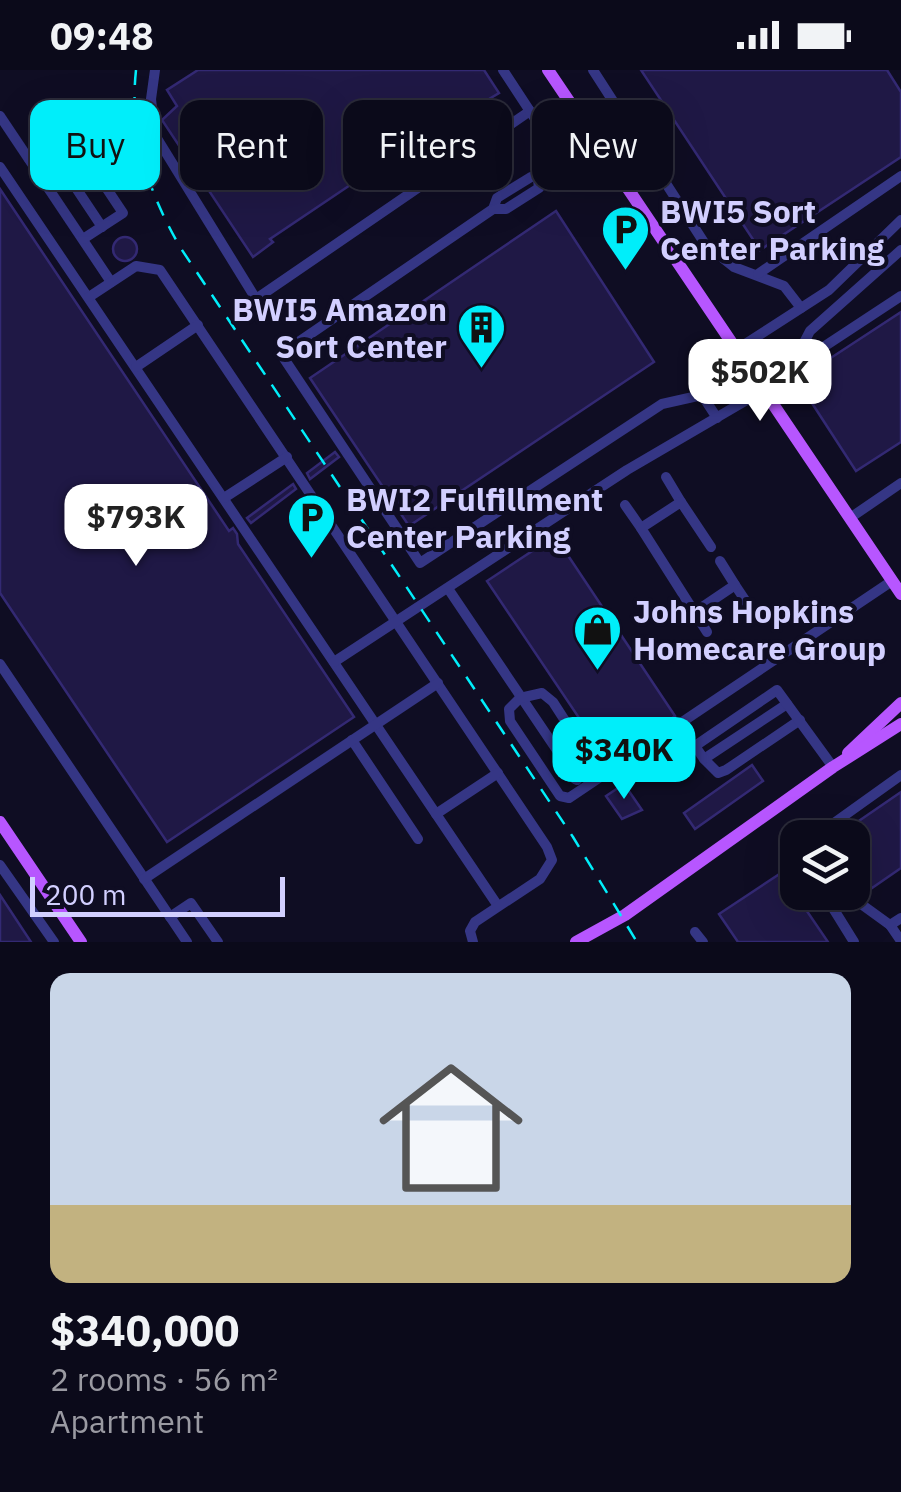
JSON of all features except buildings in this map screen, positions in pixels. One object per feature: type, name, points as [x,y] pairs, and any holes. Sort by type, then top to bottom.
[{"type":"main road","points":[[548,70],[569,100]]},
{"type":"main road","points":[[629,190],[901,597]]},
{"type":"main road","points":[[832,766],[901,704]]},
{"type":"main road","points":[[576,942],[625,915],[832,766],[901,724]]},
{"type":"main road","points":[[0,822],[81,942]]},
{"type":"lane","points":[[156,70],[150,99],[154,135],[256,299],[530,112]]},
{"type":"lane","points":[[503,70],[532,115]]},
{"type":"lane","points":[[593,70],[706,244],[734,267],[784,286],[802,308]]},
{"type":"lane","points":[[0,116],[111,282]]},
{"type":"lane","points":[[0,167],[498,906]]},
{"type":"lane","points":[[758,274],[901,176]]},
{"type":"lane","points":[[532,178],[497,198],[493,208],[281,354],[420,564],[662,404],[702,395],[717,418]]},
{"type":"lane","points":[[77,190],[102,227]]},
{"type":"lane","points":[[83,240],[124,213],[108,190]]},
{"type":"lane","points":[[736,350],[829,290],[901,220]]},
{"type":"lane","points":[[334,662],[627,470],[786,377],[810,331],[901,250]]},
{"type":"lane","points":[[89,297],[136,266],[157,268],[398,621],[552,860],[545,875],[472,925],[473,942]]},
{"type":"lane","points":[[825,346],[901,296]]},
{"type":"lane","points":[[136,367],[198,325]]},
{"type":"lane","points":[[224,498],[287,456]]},
{"type":"lane","points":[[666,477],[711,547]]},
{"type":"lane","points":[[850,518],[901,483]]},
{"type":"lane","points":[[640,528],[681,502]]},
{"type":"lane","points":[[625,505],[707,632]]},
{"type":"lane","points":[[720,561],[749,606]]},
{"type":"lane","points":[[575,778],[591,761],[553,702],[542,693],[520,698],[510,709],[510,720],[565,800],[892,581]]},
{"type":"lane","points":[[694,612],[735,585]]},
{"type":"lane","points":[[449,590],[583,790]]},
{"type":"lane","points":[[0,664],[187,942]]},
{"type":"lane","points":[[144,879],[438,682]]},
{"type":"lane","points":[[800,720],[718,774],[695,746],[778,690],[800,720],[832,766]]},
{"type":"lane","points":[[352,740],[418,838]]},
{"type":"lane","points":[[436,814],[498,773]]},
{"type":"lane","points":[[838,820],[901,776]]},
{"type":"lane","points":[[0,865],[54,942]]},
{"type":"lane","points":[[170,918],[191,903],[218,942]]},
{"type":"lane","points":[[834,910],[854,942]]},
{"type":"lane","points":[[869,910],[890,926],[901,941]]},
{"type":"lane","points":[[890,926],[901,918]]},
{"type":"lane","points":[[694,932],[703,942]]},
{"type":"railway","points":[[136,70],[135,117],[143,162],[180,247],[573,837],[637,942]]},
{"type":"place","name":"BWI5 Sort Center Parking","points":[[625,272]]},
{"type":"place","name":"BWI5 Amazon Sort Center","points":[[482,370]]},
{"type":"place","name":"BWI2 Fulfillment Center Parking","points":[[311,560]]},
{"type":"place","name":"Johns Hopkins Homecare Group","points":[[598,672]]}]
